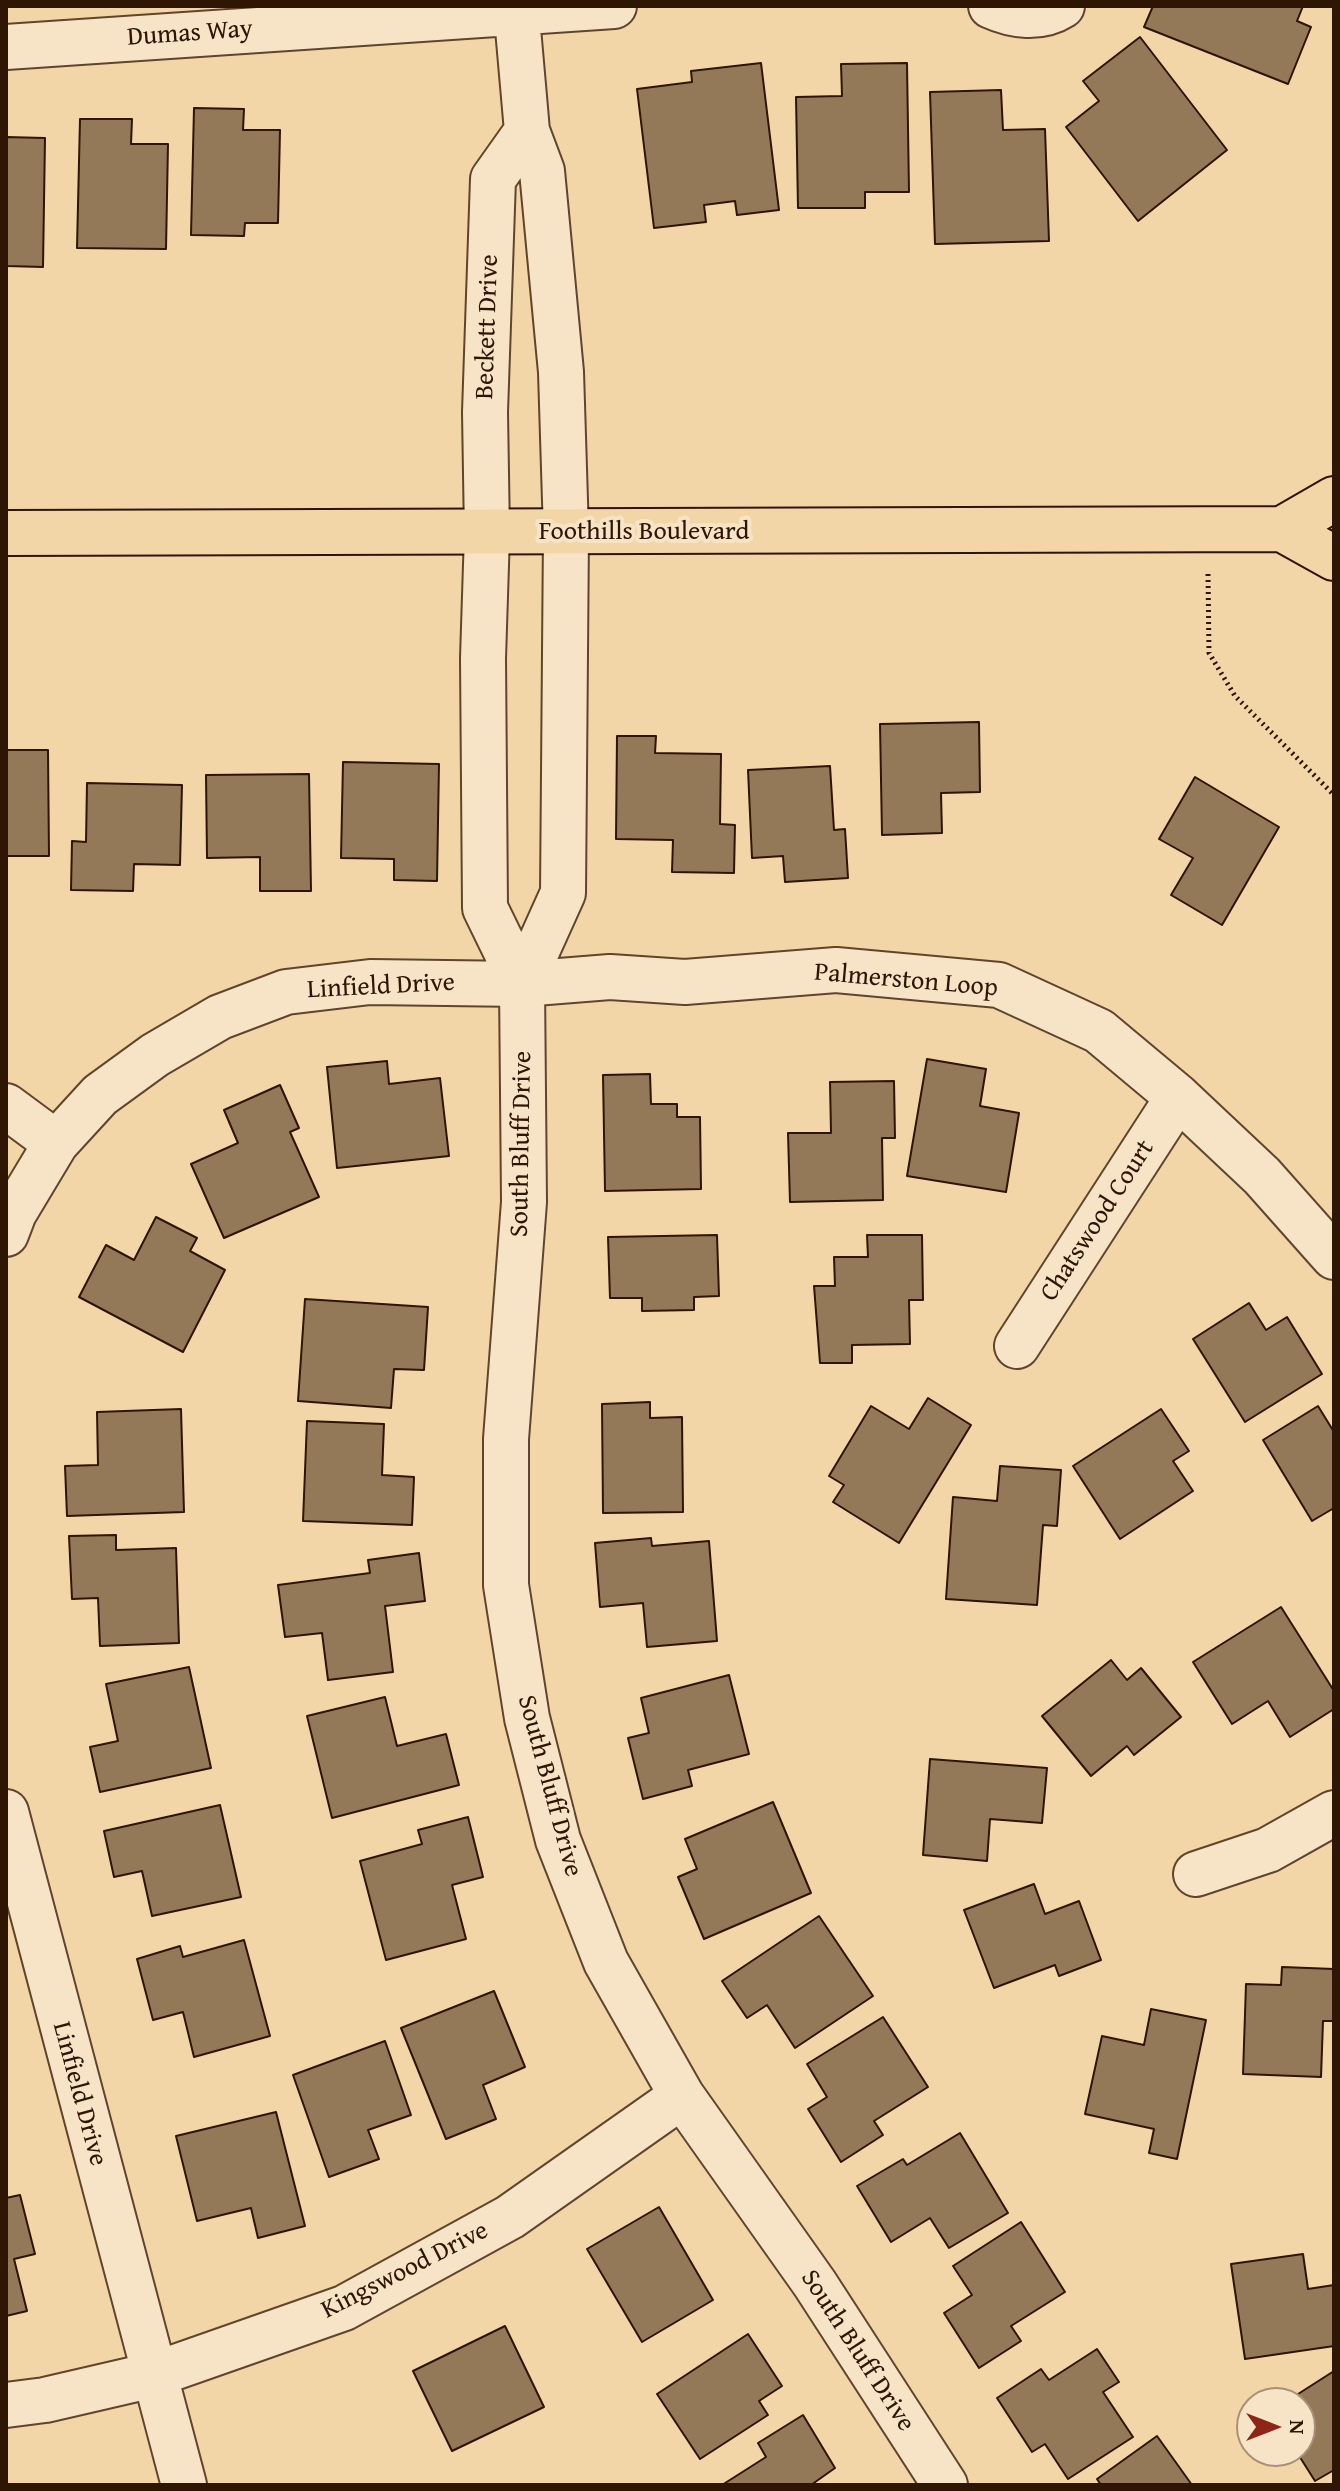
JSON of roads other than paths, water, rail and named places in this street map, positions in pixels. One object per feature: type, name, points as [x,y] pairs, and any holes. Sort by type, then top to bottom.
[{"type":"main road","name":"Foothills Boulevard","points":[[1282,529],[1334,499]]},
{"type":"main road","name":"Foothills Boulevard","points":[[6,533],[487,534],[1282,529],[1334,558]]},
{"type":"street","name":"Dumas Way","points":[[6,47],[516,8],[614,6]]},
{"type":"street","points":[[991,6],[1008,14],[1032,15],[1062,6]]},
{"type":"street","points":[[516,8],[527,131],[542,171],[561,372],[566,533]]},
{"type":"street","name":"Beckett Drive","points":[[487,534],[485,412],[493,179],[527,131]]},
{"type":"street","name":"South Bluff Drive","points":[[566,533],[563,893],[522,984],[524,1202],[506,1439],[506,1585],[527,1718],[558,1840],[606,1962],[682,2096],[815,2284],[945,2485]]},
{"type":"street","name":"South Bluff Drive","points":[[487,534],[483,658],[485,908],[522,984]]},
{"type":"street","name":"Palmerston Loop","points":[[522,984],[610,977],[685,982],[836,970],[999,985],[1099,1031],[1178,1097],[1262,1176],[1334,1257]]},
{"type":"street","name":"Linfield Drive","points":[[6,1234],[14,1213],[56,1143],[100,1095],[155,1055],[220,1017],[286,992],[370,982],[522,984]]},
{"type":"street","name":"Chatswood Court","points":[[1017,1346],[1178,1097]]},
{"type":"street","points":[[6,1106],[56,1143]]},
{"type":"street","name":"Linfield Drive","points":[[6,1812],[184,2485]]},
{"type":"street","points":[[1196,1874],[1268,1850],[1334,1813]]},
{"type":"street","name":"Kingswood Drive","points":[[6,2405],[45,2400],[153,2375],[344,2308],[510,2217],[682,2096]]}]
